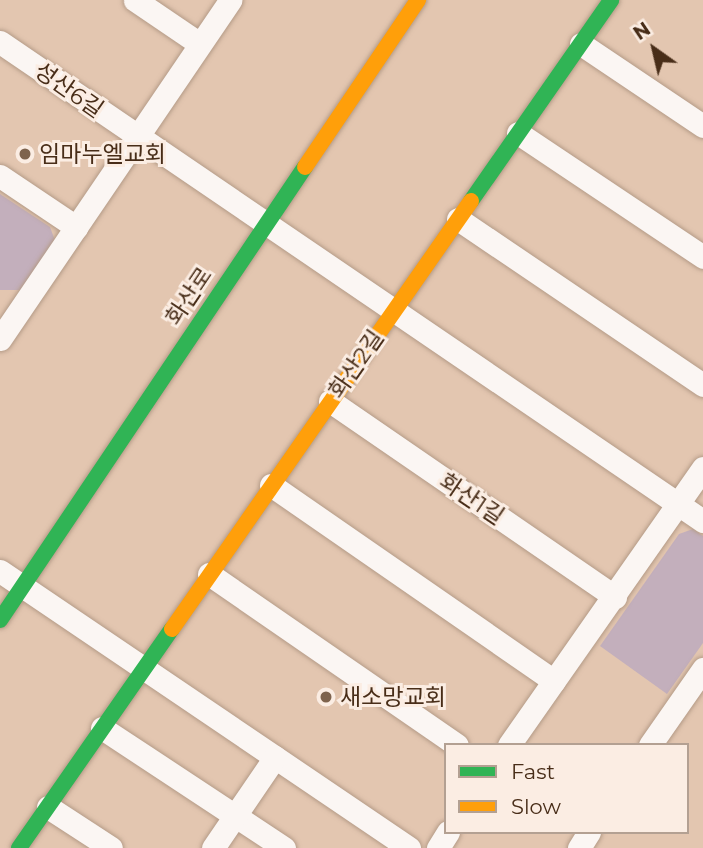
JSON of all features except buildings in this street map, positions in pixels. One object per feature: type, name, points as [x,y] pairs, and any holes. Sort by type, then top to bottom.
[{"type":"street","points":[[135,0],[200,44]]},
{"type":"street","points":[[0,339],[8,310],[76,228],[230,0]]},
{"type":"street","name":"화산로","points":[[0,620],[265,222],[418,0]]},
{"type":"street","name":"화산2길","points":[[19,848],[611,0]]},
{"type":"street","name":"성산6길","points":[[0,42],[394,310]]},
{"type":"street","points":[[580,44],[703,126]]},
{"type":"street","points":[[518,132],[703,257]]},
{"type":"street","points":[[0,176],[76,228]]},
{"type":"street","points":[[457,219],[703,384]]},
{"type":"street","points":[[394,310],[703,521]]},
{"type":"street","name":"화산1길","points":[[330,401],[615,597]]},
{"type":"street","points":[[510,743],[703,468]]},
{"type":"street","points":[[271,485],[554,681]]},
{"type":"street","points":[[0,571],[409,848]]},
{"type":"street","points":[[209,574],[454,743]]},
{"type":"street","points":[[651,743],[703,669]]},
{"type":"street","points":[[102,728],[284,848]]},
{"type":"street","points":[[213,848],[275,757]]},
{"type":"street","points":[[48,807],[111,848]]},
{"type":"shaded area","points":[[0,194],[50,227],[57,246],[27,290],[0,290]]},
{"type":"shaded area","points":[[693,529],[703,536],[703,643],[667,694],[600,646],[679,534]]},
{"type":"traffic: fast","points":[[471,201],[611,0]]},
{"type":"traffic: fast","points":[[0,620],[305,167]]},
{"type":"traffic: fast","points":[[19,848],[172,629]]},
{"type":"traffic: slow","points":[[305,167],[418,0]]},
{"type":"traffic: slow","points":[[172,629],[471,201]]},
{"type":"place","name":"임마누엘교회","points":[[25,154]]},
{"type":"place","name":"새소망교회","points":[[326,697]]}]
